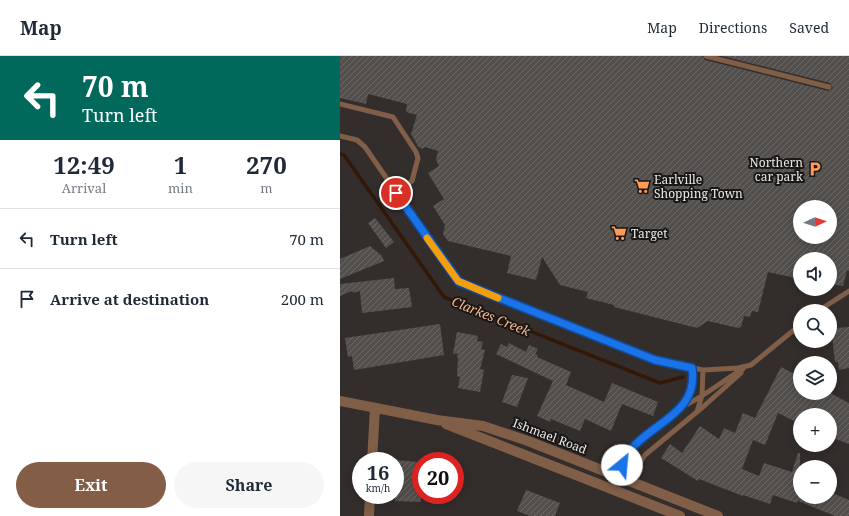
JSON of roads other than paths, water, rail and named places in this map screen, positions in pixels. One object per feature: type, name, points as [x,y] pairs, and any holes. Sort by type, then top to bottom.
[{"type":"street","name":"Ishmael Road","points":[[340,401],[437,420],[483,426],[528,441],[618,476],[711,515]]},
{"type":"street","points":[[373,452],[375,408]]},
{"type":"street","name":"Ishmael Road","points":[[437,420],[680,516]]},
{"type":"street","points":[[618,476],[620,492]]},
{"type":"street","points":[[620,492],[631,482]]},
{"type":"street","points":[[369,516],[370,504]]},
{"type":"lane","points":[[706,56],[829,87]]},
{"type":"lane","points":[[340,104],[393,117],[416,152],[418,158],[413,179],[396,193]]},
{"type":"lane","points":[[340,136],[355,139],[361,143],[459,282],[648,357],[703,370],[738,368],[751,365]]},
{"type":"lane","points":[[829,304],[849,291]]},
{"type":"lane","points":[[631,482],[639,462],[645,454],[793,331]]},
{"type":"lane","points":[[618,476],[626,456],[632,447],[682,407],[702,396],[722,381],[751,365]]},
{"type":"lane","points":[[682,407],[693,386],[692,368]]},
{"type":"lane","points":[[697,412],[702,396],[703,370]]},
{"type":"waterway","name":"Clarkes Creek","points":[[340,154],[344,155],[444,297],[660,383],[683,377]]},
{"type":"place","name":"Northern car park","points":[[815,169]]},
{"type":"place","name":"Earlville Shopping Town","points":[[642,186]]},
{"type":"place","name":"Target","points":[[619,233]]}]
